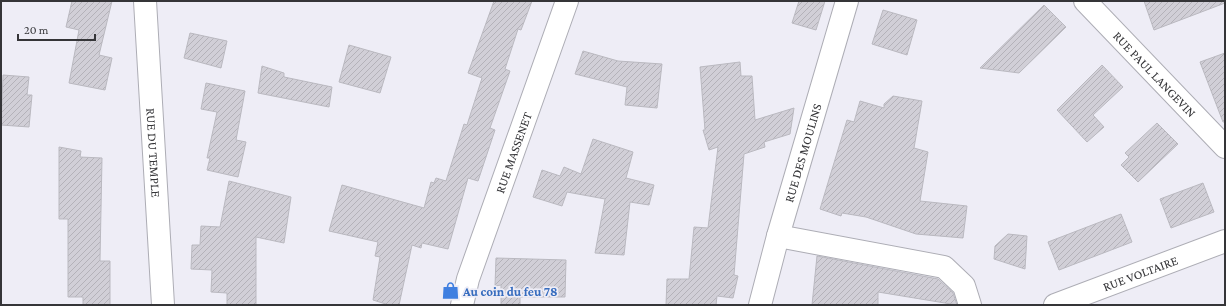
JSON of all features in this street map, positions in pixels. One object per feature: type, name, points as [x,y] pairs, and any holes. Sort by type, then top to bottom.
[{"type":"street","name":"RUE DU TEMPLE","points":[[145,1],[163,305]]},
{"type":"street","name":"RUE MASSENET","points":[[462,305],[468,279],[567,1]]},
{"type":"street","name":"RUE DES MOULINS","points":[[760,305],[778,236],[847,1]]},
{"type":"street","name":"RUE PAUL LANGEVIN","points":[[1084,1],[1225,147]]},
{"type":"street","points":[[778,236],[944,266],[964,286],[970,305]]},
{"type":"street","name":"RUE VOLTAIRE","points":[[1055,305],[1225,241]]},
{"type":"building","points":[[72,1],[112,1],[99,55],[112,58],[105,90],[69,83],[79,30],[66,27]]},
{"type":"building","points":[[494,1],[532,1],[521,30],[518,29],[505,69],[510,71],[490,128],[495,130],[478,181],[468,178],[448,249],[422,243],[421,248],[412,245],[399,305],[389,305],[373,300],[380,257],[375,256],[378,242],[329,231],[342,185],[424,208],[431,182],[434,183],[436,178],[446,181],[464,124],[467,125],[482,78],[468,73]]},
{"type":"building","points":[[799,1],[825,1],[816,30],[792,23]]},
{"type":"building","points":[[1144,1],[1225,1],[1225,3],[1154,30]]},
{"type":"building","points":[[1044,5],[1066,27],[1019,73],[980,68]]},
{"type":"building","points":[[883,10],[917,20],[907,55],[872,44]]},
{"type":"building","points":[[190,33],[227,41],[221,68],[184,58]]},
{"type":"building","points":[[349,45],[391,57],[380,93],[339,82]]},
{"type":"building","points":[[583,51],[618,61],[662,64],[657,108],[625,105],[627,87],[575,74]]},
{"type":"building","points":[[1225,53],[1225,122],[1223,122],[1200,62]]},
{"type":"building","points":[[740,62],[741,76],[752,76],[755,120],[794,108],[790,134],[764,142],[765,147],[744,154],[734,275],[738,276],[733,298],[717,296],[716,305],[666,305],[667,279],[689,279],[694,227],[708,228],[718,147],[709,150],[703,130],[705,130],[700,67]]},
{"type":"building","points":[[1102,65],[1123,87],[1093,115],[1104,127],[1087,142],[1057,110]]},
{"type":"building","points":[[262,66],[284,73],[284,77],[332,87],[329,107],[258,93]]},
{"type":"building","points":[[3,75],[29,77],[27,95],[32,95],[29,127],[1,125]]},
{"type":"building","points":[[206,83],[245,91],[236,140],[246,142],[238,177],[207,170],[210,158],[207,158],[217,112],[201,109]]},
{"type":"building","points":[[893,96],[922,101],[914,148],[928,152],[920,201],[967,206],[963,238],[916,234],[866,217],[842,213],[841,216],[820,209],[847,120],[854,122],[860,101],[884,108],[884,104]]},
{"type":"building","points":[[1157,123],[1178,144],[1138,182],[1121,165],[1129,157],[1125,153]]},
{"type":"building","points":[[593,139],[633,152],[626,178],[654,185],[649,205],[630,202],[624,255],[595,253],[605,199],[567,192],[562,206],[533,197],[542,170],[560,176],[564,167],[581,174]]},
{"type":"building","points":[[59,147],[81,151],[80,157],[102,158],[100,261],[110,261],[110,305],[83,305],[83,297],[68,297],[68,219],[59,219]]},
{"type":"building","points":[[229,181],[291,197],[284,243],[256,237],[256,305],[227,305],[227,293],[211,292],[212,270],[191,269],[192,245],[200,245],[201,226],[220,227]]},
{"type":"building","points":[[1203,183],[1214,212],[1171,228],[1160,199]]},
{"type":"building","points":[[1121,214],[1132,242],[1059,270],[1048,242]]},
{"type":"building","points":[[1008,234],[1027,236],[1025,269],[994,259],[995,246]]},
{"type":"building","points":[[817,256],[938,279],[953,293],[957,305],[878,292],[878,305],[812,305]]},
{"type":"building","points":[[496,258],[566,260],[565,297],[520,297],[520,305],[501,305],[501,285],[495,286]]},
{"type":"place","name":"Au coin du feu 78","points":[[450,291]]}]
